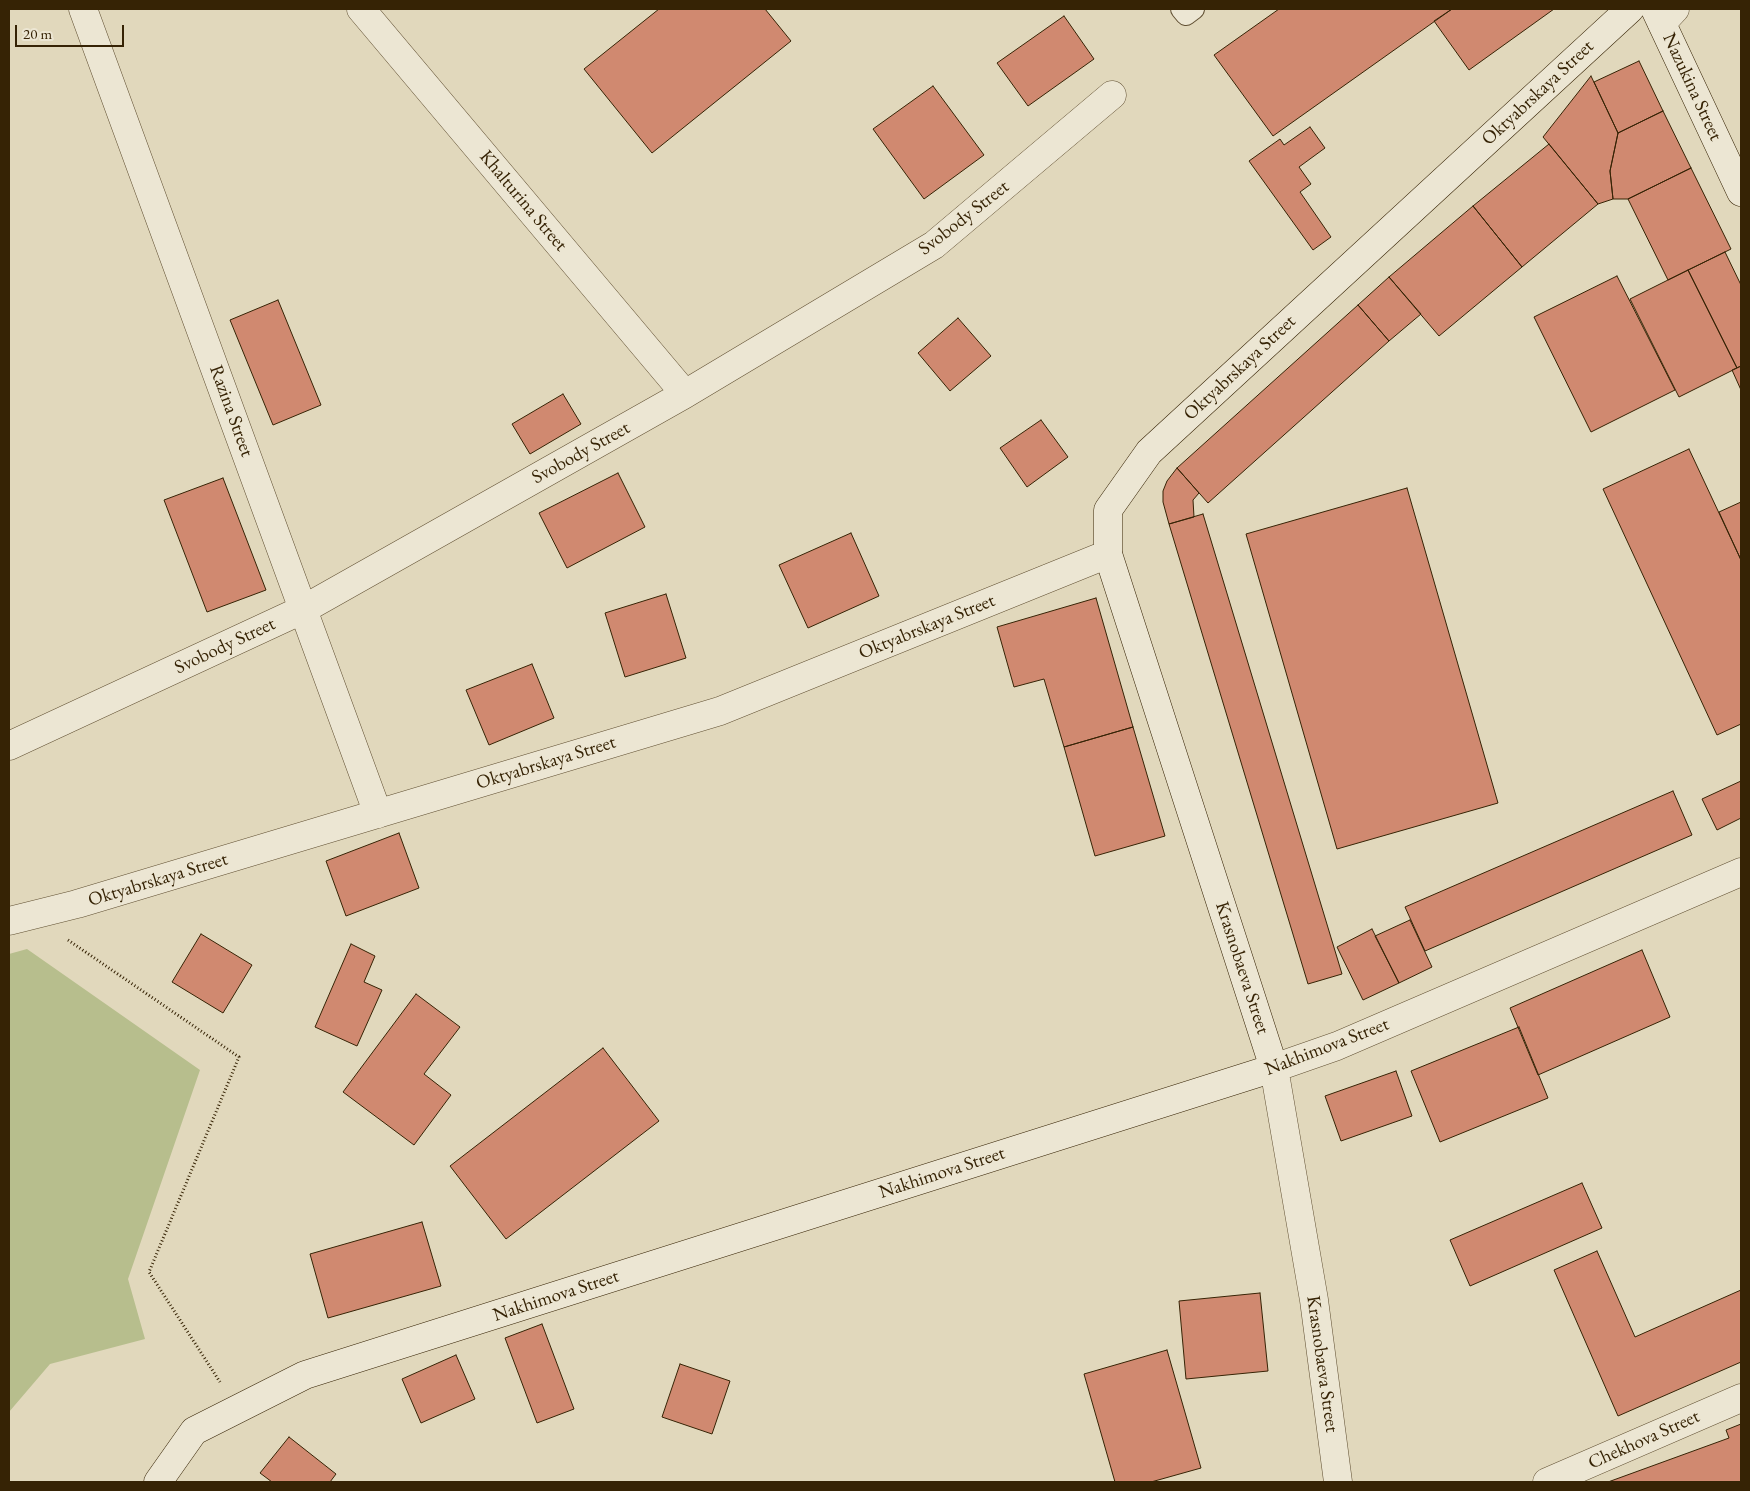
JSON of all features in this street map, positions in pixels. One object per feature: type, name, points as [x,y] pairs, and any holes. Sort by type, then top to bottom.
[{"type":"street","name":"Razina Street","points":[[83,9],[378,814]]},
{"type":"street","name":"Khalturina Street","points":[[361,9],[685,394]]},
{"type":"street","name":"Oktyabrskaya Street","points":[[21,918],[77,904],[720,711],[1108,554],[1108,510],[1149,452],[1630,9]]},
{"type":"street","name":"Nazukina Street","points":[[1664,13],[1741,192]]},
{"type":"street","name":"Svobody Street","points":[[9,746],[304,609],[685,394],[934,245],[1112,95]]},
{"type":"street","name":"Krasnobaeva Street","points":[[1108,554],[1274,1068],[1314,1300],[1338,1482]]},
{"type":"street","name":"Nakhimova Street","points":[[158,1482],[194,1431],[305,1376],[1338,1046],[1741,872]]},
{"type":"street","name":"Chekhova Street","points":[[1547,1482],[1741,1398]]},
{"type":"lane","points":[[1181,9],[1186,15],[1194,9]]},
{"type":"path","points":[[21,918],[240,1057],[150,1272],[237,1409]]},
{"type":"green space","points":[[27,949],[200,1070],[128,1279],[145,1339],[50,1364],[9,1412],[9,954]]},
{"type":"building","points":[[659,9],[765,9],[791,41],[652,153],[584,69]]},
{"type":"building","points":[[1279,9],[1452,9],[1273,136],[1214,55]]},
{"type":"building","points":[[1452,9],[1554,9],[1469,70],[1434,21]]},
{"type":"building","points":[[1064,16],[1094,59],[1028,106],[997,63]]},
{"type":"building","points":[[1639,61],[1663,111],[1618,133],[1594,82]]},
{"type":"building","points":[[1591,76],[1618,133],[1610,171],[1613,199],[1598,204],[1543,137]]},
{"type":"building","points":[[933,86],[984,155],[924,199],[873,129]]},
{"type":"building","points":[[1663,111],[1691,168],[1628,199],[1613,199],[1610,171],[1618,133]]},
{"type":"building","points":[[1310,127],[1325,148],[1299,167],[1311,184],[1300,192],[1331,237],[1313,250],[1249,161],[1280,139],[1284,145]]},
{"type":"building","points":[[1549,144],[1598,204],[1522,267],[1473,206]]},
{"type":"building","points":[[1691,168],[1731,249],[1668,280],[1628,199]]},
{"type":"building","points":[[1473,206],[1522,267],[1439,336],[1389,277]]},
{"type":"building","points":[[1725,252],[1741,285],[1741,366],[1737,368],[1688,270]]},
{"type":"building","points":[[1688,270],[1737,368],[1679,397],[1630,299]]},
{"type":"building","points":[[1617,276],[1675,390],[1591,432],[1534,317]]},
{"type":"building","points":[[1389,277],[1421,314],[1389,341],[1358,305]]},
{"type":"building","points":[[278,300],[321,405],[273,425],[230,320]]},
{"type":"building","points":[[1358,305],[1389,341],[1208,503],[1177,468]]},
{"type":"building","points":[[958,318],[991,356],[950,391],[918,353]]},
{"type":"building","points":[[1741,366],[1741,390],[1732,370]]},
{"type":"building","points":[[563,394],[581,424],[530,454],[512,424]]},
{"type":"building","points":[[1041,420],[1068,457],[1027,487],[1000,448]]},
{"type":"building","points":[[1689,449],[1741,560],[1741,724],[1717,735],[1603,489]]},
{"type":"building","points":[[1177,468],[1199,493],[1193,500],[1194,517],[1169,524],[1163,502],[1163,491],[1167,481]]},
{"type":"building","points":[[618,473],[645,527],[567,568],[539,513]]},
{"type":"building","points":[[223,478],[266,590],[207,612],[164,500]]},
{"type":"building","points":[[1407,488],[1498,803],[1337,849],[1246,534]]},
{"type":"building","points":[[1741,502],[1741,560],[1719,512]]},
{"type":"building","points":[[1203,514],[1342,974],[1308,984],[1169,524]]},
{"type":"building","points":[[851,533],[879,596],[808,628],[779,565]]},
{"type":"building","points":[[666,594],[686,658],[625,677],[605,613]]},
{"type":"building","points":[[1096,598],[1133,727],[1064,747],[1044,679],[1014,687],[997,627]]},
{"type":"building","points":[[532,664],[554,718],[489,745],[466,690]]},
{"type":"building","points":[[1133,727],[1165,836],[1095,856],[1064,747]]},
{"type":"building","points":[[1741,781],[1741,818],[1717,830],[1702,799]]},
{"type":"building","points":[[1673,791],[1692,835],[1425,951],[1405,907]]},
{"type":"building","points":[[399,833],[419,888],[346,916],[326,861]]},
{"type":"building","points":[[1410,920],[1432,967],[1399,983],[1375,936]]},
{"type":"building","points":[[1372,929],[1399,983],[1363,1000],[1337,947]]},
{"type":"building","points":[[201,934],[252,965],[223,1013],[172,982]]},
{"type":"building","points":[[351,944],[375,956],[364,982],[382,990],[357,1046],[315,1027]]},
{"type":"building","points":[[1642,950],[1670,1017],[1538,1075],[1510,1008]]},
{"type":"building","points":[[416,994],[460,1027],[424,1074],[451,1095],[414,1145],[343,1092]]},
{"type":"building","points":[[1519,1027],[1548,1098],[1440,1142],[1411,1071]]},
{"type":"building","points":[[603,1048],[659,1121],[506,1239],[450,1166]]},
{"type":"building","points":[[1396,1071],[1412,1116],[1341,1141],[1325,1096]]},
{"type":"building","points":[[1582,1183],[1602,1228],[1470,1286],[1450,1240]]},
{"type":"building","points":[[422,1222],[441,1286],[328,1318],[310,1254]]},
{"type":"building","points":[[1597,1251],[1635,1337],[1741,1290],[1741,1362],[1618,1416],[1554,1270]]},
{"type":"building","points":[[1260,1293],[1268,1371],[1186,1379],[1179,1301]]},
{"type":"building","points":[[542,1324],[574,1409],[537,1423],[505,1338]]},
{"type":"building","points":[[1167,1350],[1201,1468],[1151,1482],[1115,1482],[1084,1374]]},
{"type":"building","points":[[456,1355],[475,1399],[421,1423],[402,1379]]},
{"type":"building","points":[[680,1364],[730,1381],[712,1434],[662,1417]]},
{"type":"building","points":[[1741,1424],[1741,1482],[1608,1482],[1729,1438],[1726,1430]]},
{"type":"building","points":[[289,1437],[336,1474],[330,1482],[272,1482],[260,1473]]}]
